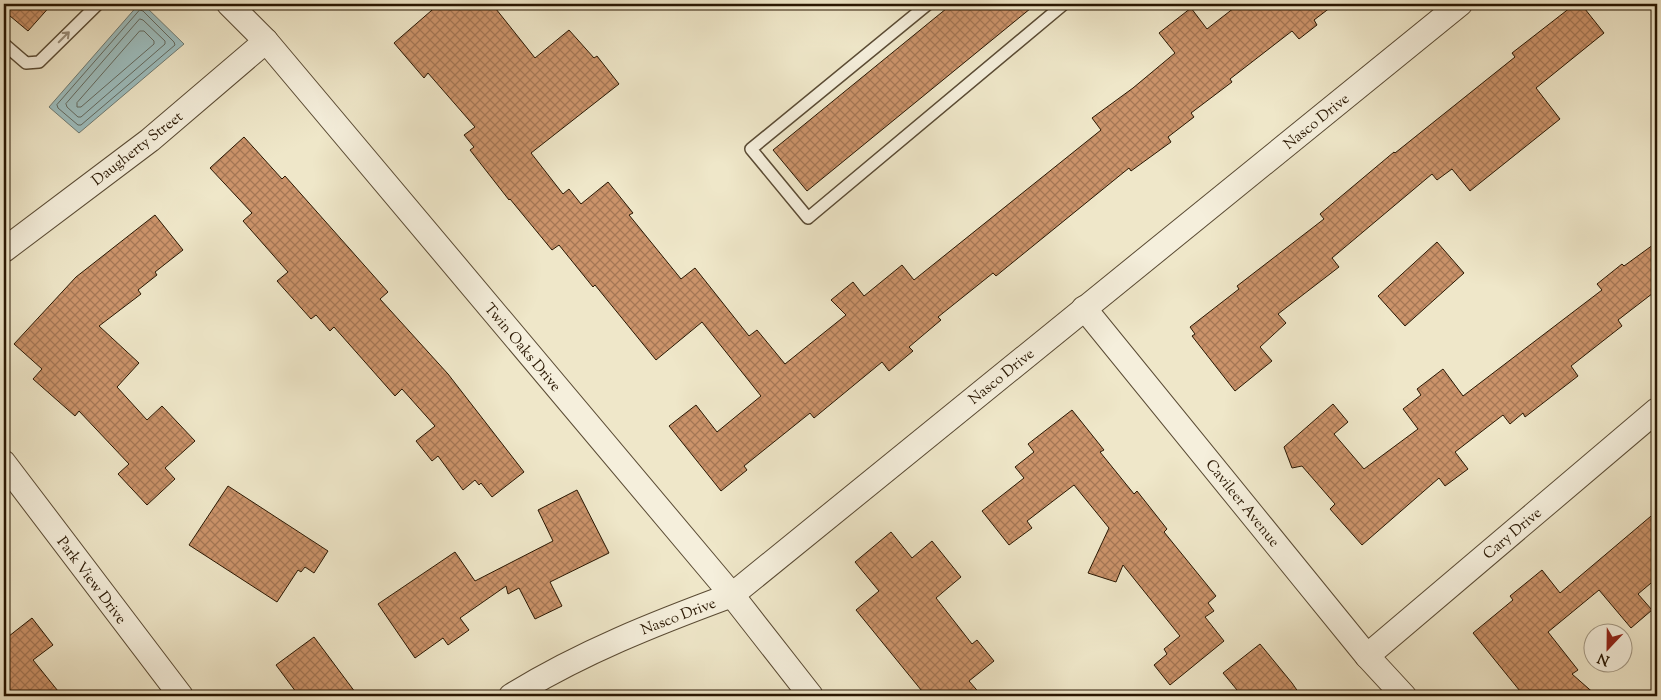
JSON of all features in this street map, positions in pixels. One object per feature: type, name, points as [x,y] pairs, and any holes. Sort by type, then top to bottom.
[{"type":"street","name":"Twin Oaks Drive","points":[[228,4],[266,41],[732,595],[811,696]]},
{"type":"street","name":"Nasco Drive","points":[[511,696],[541,677],[650,625],[732,595],[1460,4]]},
{"type":"street","name":"Daugherty Street","points":[[4,250],[150,140],[266,41]]},
{"type":"street","name":"Cavileer Avenue","points":[[1084,308],[1367,656],[1404,696]]},
{"type":"street","name":"Cary Drive","points":[[1367,656],[1657,410]]},
{"type":"street","name":"Park View Drive","points":[[4,464],[181,696]]},
{"type":"lane","points":[[4,44],[26,62],[39,62],[98,4]]},
{"type":"lane","points":[[928,4],[751,149],[808,218],[1064,4]]},
{"type":"water","points":[[139,4],[143,4],[184,44],[79,133],[49,107]]},
{"type":"building","points":[[4,4],[52,4],[28,31],[4,11]]},
{"type":"building","points":[[439,4],[492,4],[535,58],[569,30],[594,58],[597,56],[619,84],[531,153],[563,194],[569,189],[581,204],[608,182],[633,213],[629,215],[681,279],[695,268],[749,336],[757,330],[785,364],[846,315],[831,300],[853,282],[864,296],[902,265],[914,280],[1101,130],[1092,118],[1133,88],[1175,53],[1159,33],[1191,8],[1207,29],[1239,4],[1335,4],[1314,20],[1317,25],[1299,39],[1292,31],[1230,79],[1232,82],[1191,113],[1194,117],[1168,137],[1171,142],[1131,171],[1129,168],[996,276],[993,273],[938,317],[941,320],[909,347],[913,351],[889,371],[882,362],[814,418],[810,413],[744,466],[747,470],[721,491],[669,426],[696,405],[717,432],[761,396],[702,322],[656,360],[595,285],[593,287],[559,245],[552,250],[509,200],[470,150],[474,147],[464,135],[475,127],[428,73],[424,78],[394,43]]},
{"type":"building","points":[[952,4],[1036,4],[807,191],[773,150]]},
{"type":"building","points":[[1575,4],[1581,4],[1604,33],[1536,88],[1560,119],[1470,191],[1452,169],[1437,180],[1432,174],[1332,258],[1339,267],[1278,314],[1286,323],[1260,347],[1272,361],[1235,391],[1192,336],[1195,334],[1190,327],[1239,289],[1237,286],[1324,219],[1320,214],[1394,152],[1515,57],[1512,53]]},
{"type":"building","points":[[244,137],[282,179],[285,176],[388,292],[380,299],[448,374],[524,472],[492,497],[481,483],[479,485],[475,480],[463,490],[438,456],[432,461],[416,441],[435,426],[402,389],[395,396],[334,327],[330,331],[316,315],[311,319],[277,281],[288,272],[243,221],[252,213],[210,168]]},
{"type":"building","points":[[155,215],[183,250],[155,272],[157,275],[138,290],[141,294],[99,326],[139,363],[117,387],[147,420],[162,406],[195,441],[165,468],[175,479],[147,505],[118,474],[129,464],[79,411],[75,416],[33,379],[42,369],[14,344],[76,277]]},
{"type":"building","points":[[1437,242],[1464,273],[1405,326],[1378,296]]},
{"type":"building","points":[[1657,242],[1657,290],[1618,320],[1622,326],[1571,366],[1578,376],[1525,417],[1523,413],[1510,424],[1503,415],[1455,452],[1468,469],[1445,486],[1439,478],[1362,545],[1330,509],[1335,504],[1302,466],[1292,468],[1284,447],[1333,404],[1348,422],[1334,434],[1364,469],[1418,429],[1403,409],[1421,395],[1417,389],[1443,369],[1463,396],[1602,290],[1597,284],[1622,264],[1624,266]]},
{"type":"building","points":[[1072,410],[1104,450],[1100,452],[1134,494],[1137,491],[1167,529],[1164,532],[1216,596],[1208,603],[1214,611],[1205,617],[1224,641],[1170,685],[1154,665],[1167,654],[1164,649],[1180,636],[1123,565],[1116,582],[1088,573],[1109,528],[1074,485],[1027,521],[1032,528],[1009,545],[982,511],[1024,478],[1015,467],[1034,452],[1028,444]]},
{"type":"building","points":[[228,486],[328,551],[314,573],[305,567],[301,572],[298,570],[277,602],[189,545]]},
{"type":"building","points":[[577,490],[609,553],[550,582],[562,606],[535,619],[519,588],[508,594],[506,586],[460,618],[469,630],[448,645],[443,638],[415,658],[378,604],[455,552],[475,581],[553,541],[538,510]]},
{"type":"building","points":[[1657,511],[1657,578],[1638,594],[1652,610],[1634,625],[1634,622],[1626,622],[1599,590],[1548,632],[1578,670],[1572,674],[1597,696],[1524,696],[1473,633],[1513,600],[1510,596],[1542,570],[1560,593]]},
{"type":"building","points":[[891,532],[912,558],[932,541],[961,577],[936,598],[972,644],[977,640],[994,661],[969,681],[982,696],[926,696],[856,610],[879,591],[855,562]]},
{"type":"building","points":[[32,618],[53,645],[33,660],[62,696],[4,696],[4,640]]},
{"type":"building","points":[[314,637],[358,696],[299,696],[276,665]]},
{"type":"building","points":[[1260,644],[1301,696],[1242,696],[1223,673]]}]
